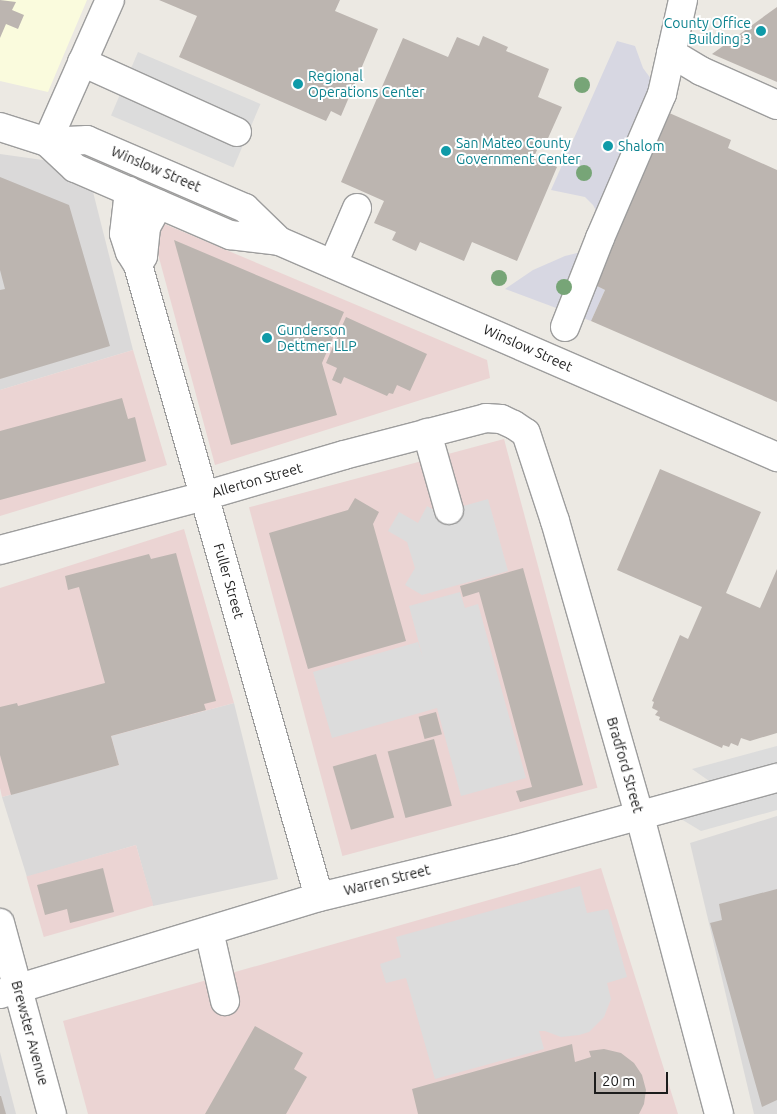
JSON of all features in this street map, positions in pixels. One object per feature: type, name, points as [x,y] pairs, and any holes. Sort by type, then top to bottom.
[{"type":"street","points":[[47,142],[110,0]]},
{"type":"street","points":[[565,327],[600,238],[646,135],[662,94],[683,0]]},
{"type":"street","points":[[671,54],[701,71],[777,105]]},
{"type":"street","points":[[82,62],[237,132]]},
{"type":"street","name":"Winslow Street","points":[[0,127],[19,131],[47,142],[74,168],[230,235],[279,241],[777,457]]},
{"type":"street","name":"Winslow Street","points":[[47,142],[88,140],[245,208],[279,241]]},
{"type":"street","name":"Fuller Street","points":[[129,192],[124,234],[130,252],[138,265],[319,897]]},
{"type":"street","points":[[138,265],[143,256],[146,227],[159,204]]},
{"type":"street","points":[[333,264],[357,208]]},
{"type":"street","name":"Allerton Street","points":[[0,550],[486,418],[514,424]]},
{"type":"street","name":"Bradford Street","points":[[514,424],[526,433],[532,446],[640,816],[719,1114]]},
{"type":"street","points":[[427,433],[449,510]]},
{"type":"street","name":"Warren Street","points":[[9,991],[319,897],[640,816],[777,778]]},
{"type":"street","name":"Brewster Avenue","points":[[0,923],[9,991],[52,1114]]},
{"type":"street","points":[[209,931],[225,1001]]},
{"type":"shaded area","points":[[0,0],[87,0],[48,92],[0,81]]},
{"type":"shaded area","points":[[617,41],[635,46],[643,68],[662,94],[595,285],[605,290],[591,321],[505,289],[533,270],[565,256],[589,250],[600,218],[593,205],[585,197],[551,190]]},
{"type":"shaded area","points":[[138,52],[260,104],[233,167],[111,116]]},
{"type":"shaded area","points":[[0,154],[50,161],[89,176],[133,350],[0,390]]},
{"type":"shaded area","points":[[148,217],[487,360],[490,378],[215,465]]},
{"type":"shaded area","points":[[133,350],[167,465],[0,516],[0,390]]},
{"type":"shaded area","points":[[504,439],[597,788],[342,856],[249,507]]},
{"type":"shaded area","points":[[488,499],[508,571],[422,595],[405,585],[415,568],[407,542],[388,531],[399,512],[418,523],[427,506],[439,513]]},
{"type":"shaded area","points":[[184,529],[234,703],[111,736],[119,765],[2,797],[0,788],[0,588]]},
{"type":"shaded area","points":[[460,592],[465,608],[478,604],[526,778],[461,796],[437,708],[332,738],[313,672],[418,642],[423,658],[409,606]]},
{"type":"shaded area","points":[[234,703],[278,879],[153,906],[136,845],[27,877],[2,797],[119,765],[111,736]]},
{"type":"shaded area","points":[[777,746],[777,765],[712,783],[692,769]]},
{"type":"shaded area","points":[[777,792],[777,810],[701,831],[681,819]]},
{"type":"shaded area","points":[[777,816],[777,1114],[754,1114],[690,843]]},
{"type":"shaded area","points":[[136,845],[153,906],[44,937],[26,876]]},
{"type":"shaded area","points":[[601,868],[678,1114],[88,1114],[63,1021]]},
{"type":"shaded area","points":[[580,886],[587,913],[608,909],[627,977],[607,983],[611,999],[604,1017],[589,1032],[579,1035],[561,1037],[545,1031],[539,1031],[544,1049],[435,1079],[406,978],[386,983],[380,964],[401,957],[396,937]]},
{"type":"shaded area","points":[[0,1052],[16,1114],[0,1114]]},
{"type":"building","points":[[0,0],[16,2],[12,10],[24,15],[18,29],[6,24],[0,38]]},
{"type":"building","name":"Regional Operations Center","points":[[159,0],[340,0],[335,11],[378,29],[341,116],[331,111],[326,121],[179,57],[197,16]]},
{"type":"building","name":"County Office Building 3","points":[[777,7],[777,82],[712,54]]},
{"type":"building","name":"San Mateo County Government Center","points":[[483,36],[508,47],[506,51],[549,69],[538,97],[562,107],[545,145],[540,143],[534,157],[557,167],[517,261],[472,242],[464,261],[420,242],[416,251],[392,240],[396,232],[374,223],[384,201],[341,182],[403,38],[448,57],[457,37],[479,46]]},
{"type":"building","points":[[667,112],[731,140],[728,148],[777,170],[777,402],[591,321],[605,290],[595,285],[606,260],[608,247]]},
{"type":"building","points":[[0,177],[69,205],[110,346],[0,379],[0,290],[5,289],[0,270]]},
{"type":"building","name":"Gunderson Dettmer LLP","points":[[174,240],[344,312],[322,363],[337,415],[231,445]]},
{"type":"building","points":[[346,317],[427,354],[410,391],[397,385],[393,394],[389,393],[387,396],[344,377],[341,384],[332,380],[337,368],[326,363]]},
{"type":"building","points":[[122,398],[128,419],[135,417],[146,461],[0,500],[0,431]]},
{"type":"building","points":[[660,469],[761,512],[726,593],[760,608],[777,569],[777,733],[750,741],[741,738],[738,746],[731,743],[729,747],[723,745],[722,748],[659,720],[660,717],[655,715],[658,711],[652,708],[654,702],[652,701],[680,635],[688,639],[702,607],[617,570]]},
{"type":"building","points":[[355,498],[379,512],[373,524],[406,641],[308,669],[269,533],[348,510]]},
{"type":"building","points":[[176,553],[216,701],[204,704],[206,710],[111,736],[119,765],[11,795],[0,755],[0,707],[17,703],[18,706],[105,683],[79,587],[68,590],[65,576],[149,554],[151,559]]},
{"type":"building","points":[[523,568],[583,785],[520,802],[516,791],[532,787],[479,592],[463,597],[460,586]]},
{"type":"building","points":[[436,712],[442,734],[425,739],[419,717]]},
{"type":"building","points":[[434,739],[452,806],[405,818],[388,751]]},
{"type":"building","points":[[376,754],[394,817],[351,830],[333,766]]},
{"type":"building","points":[[103,868],[114,912],[70,923],[67,909],[45,915],[37,885]]},
{"type":"building","points":[[777,889],[777,1100],[762,1107],[710,923],[722,920],[719,904]]},
{"type":"building","points":[[255,1026],[303,1053],[294,1069],[307,1077],[286,1114],[205,1114]]},
{"type":"building","points":[[572,1044],[575,1062],[591,1057],[589,1051],[604,1049],[621,1053],[634,1063],[642,1075],[646,1090],[644,1104],[639,1114],[418,1114],[412,1089]]},
{"type":"building","points":[[1,1096],[6,1114],[0,1114]]},
{"type":"place","name":"County Office Building 3","points":[[761,31]]},
{"type":"place","name":"Regional Operations Center","points":[[298,84]]},
{"type":"place","name":"Shalom","points":[[608,146]]},
{"type":"place","name":"San Mateo County Government Center","points":[[446,151]]},
{"type":"place","name":"Gunderson Dettmer LLP","points":[[267,338]]}]
